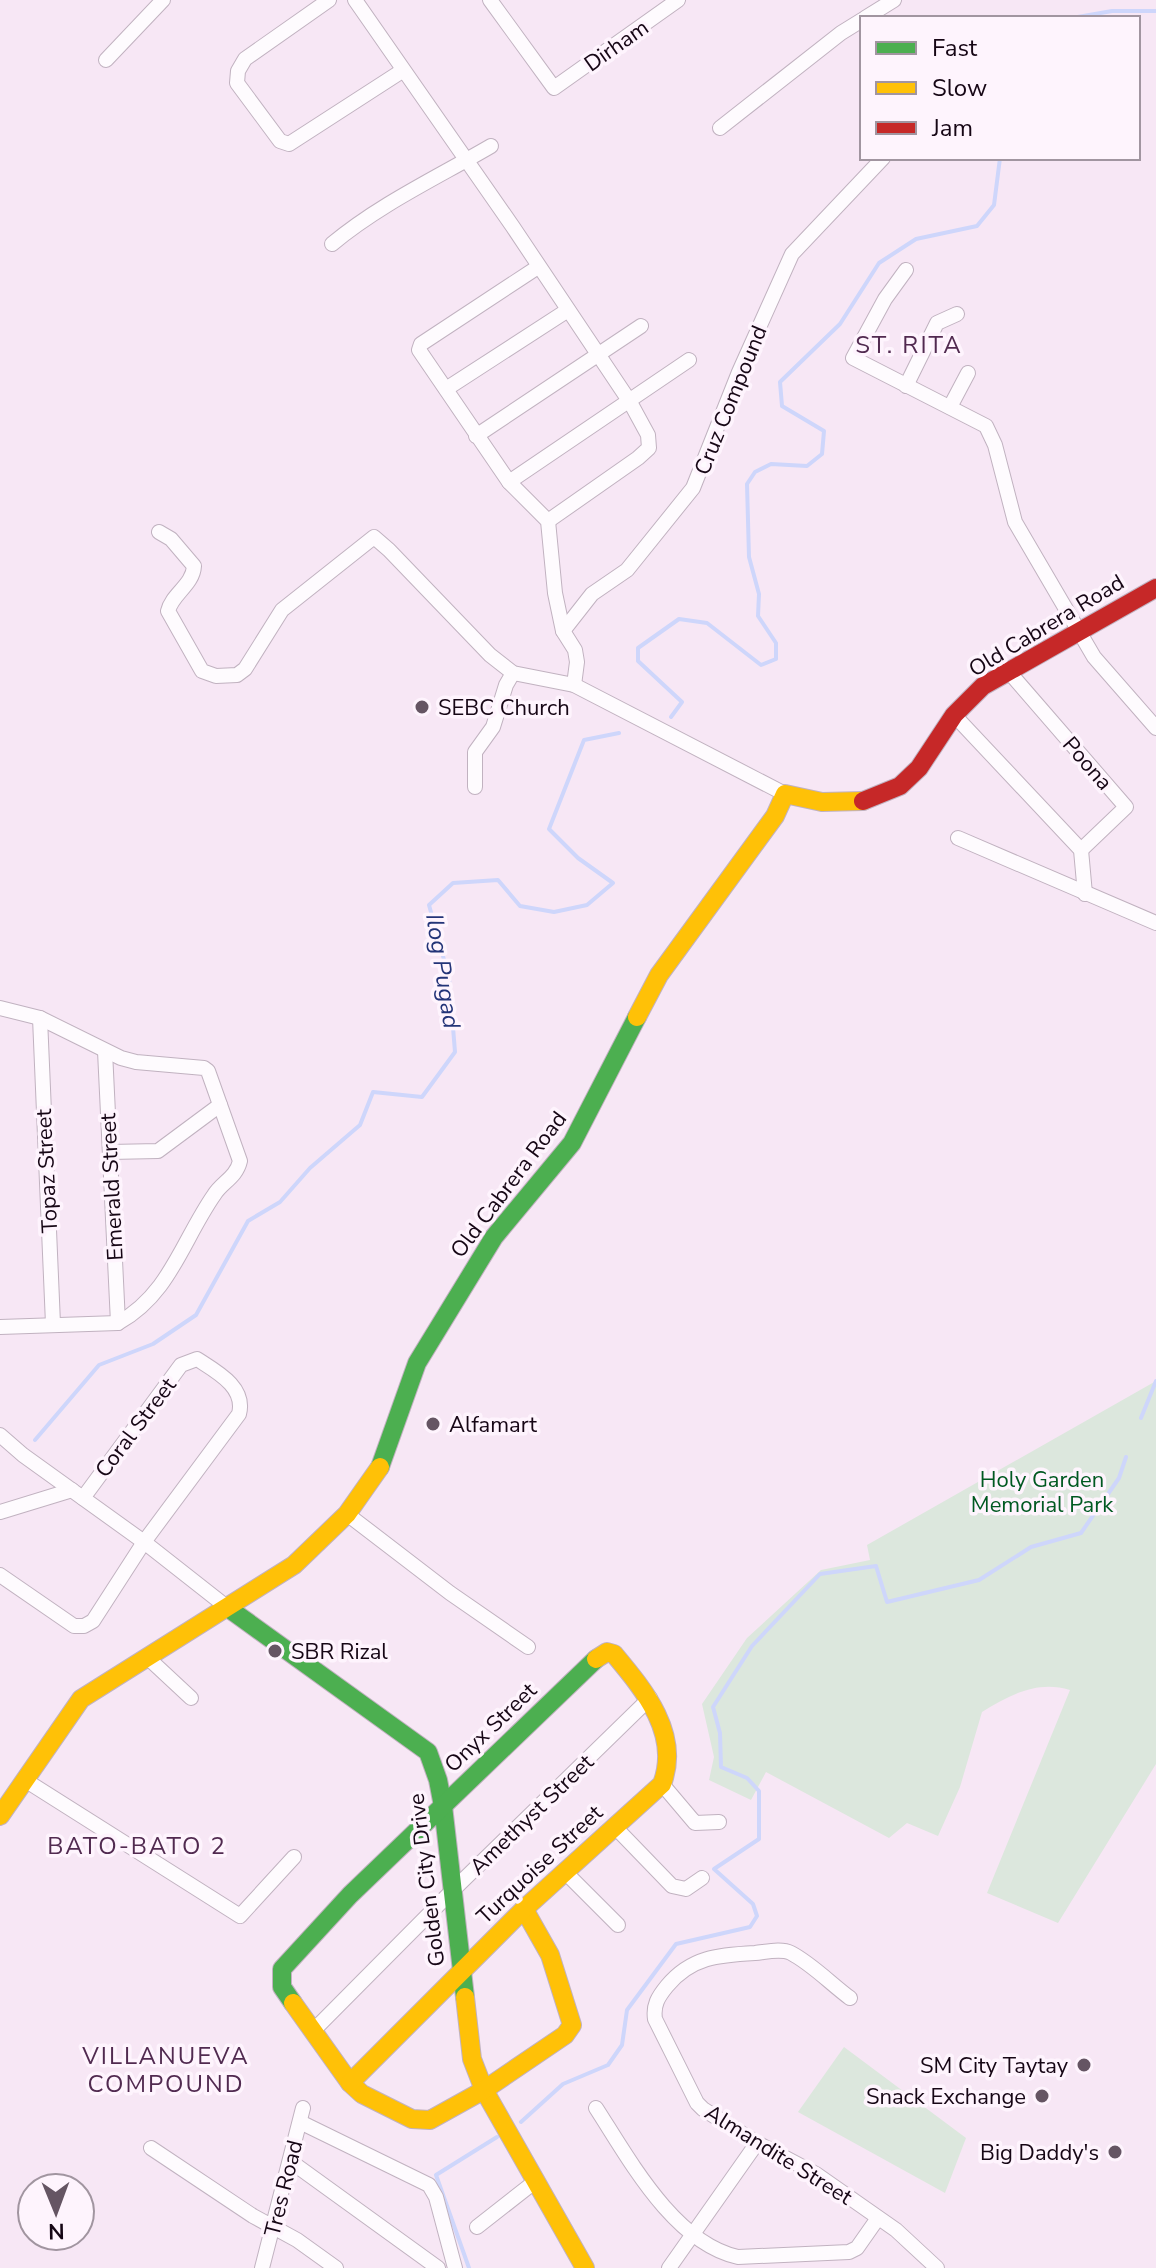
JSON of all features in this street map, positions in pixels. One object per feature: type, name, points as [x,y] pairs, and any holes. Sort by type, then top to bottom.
[{"type":"street","points":[[106,60],[163,0]]},
{"type":"street","points":[[329,0],[245,59],[238,71],[237,83],[280,141],[289,144],[402,71]]},
{"type":"street","points":[[355,0],[630,402],[648,435],[649,448],[548,521]]},
{"type":"street","name":"Dirham","points":[[493,1],[554,88],[678,0]]},
{"type":"street","points":[[868,16],[894,0]]},
{"type":"street","points":[[720,128],[860,21]]},
{"type":"street","points":[[332,244],[385,206],[491,146]]},
{"type":"street","name":"Cruz Compound","points":[[563,631],[592,594],[627,570],[693,488],[739,372],[792,254],[881,160]]},
{"type":"street","points":[[538,267],[421,344],[419,350],[509,482],[548,521],[554,584],[563,631],[575,650],[577,662],[574,685]]},
{"type":"street","points":[[906,270],[885,299],[853,358],[986,426],[995,445],[1015,522],[1094,657],[1156,728]]},
{"type":"street","points":[[446,389],[568,310]]},
{"type":"street","points":[[906,386],[937,323],[957,314]]},
{"type":"street","points":[[476,436],[641,326]]},
{"type":"street","points":[[509,482],[689,360]]},
{"type":"street","points":[[950,407],[968,373]]},
{"type":"street","points":[[159,532],[171,539],[194,566],[193,576],[170,602],[168,611],[202,671],[230,677],[245,669],[282,610],[374,537],[490,655],[513,673],[574,685],[785,794]]},
{"type":"street","name":"Old Cabrera Road","points":[[0,1816],[81,1699],[294,1565],[347,1514],[383,1462],[417,1363],[452,1304],[494,1237],[572,1143],[659,975],[775,816],[785,794],[822,802],[867,801],[900,786],[919,768],[954,715],[983,686],[1156,588]]},
{"type":"street","name":"Poona","points":[[1009,672],[1126,807],[1081,850]]},
{"type":"street","points":[[475,787],[475,752],[493,727],[513,673]]},
{"type":"street","points":[[954,715],[1081,850],[1085,894]]},
{"type":"street","points":[[958,838],[1156,923]]},
{"type":"street","points":[[0,1008],[40,1018],[105,1051],[136,1062],[204,1068],[208,1071],[240,1161],[237,1172],[215,1192],[161,1287],[133,1314],[118,1323],[0,1327]]},
{"type":"street","name":"Topaz Street","points":[[40,1018],[53,1324]]},
{"type":"street","name":"Emerald Street","points":[[105,1051],[118,1323]]},
{"type":"street","points":[[110,1152],[158,1151],[220,1105]]},
{"type":"street","name":"Coral Street","points":[[77,1494],[181,1365],[197,1359],[221,1374],[238,1393],[242,1402],[239,1414],[144,1542]]},
{"type":"street","name":"Golden City Drive","points":[[0,1435],[228,1608],[428,1752],[443,1806],[472,2059],[484,2090],[585,2268]]},
{"type":"street","points":[[0,1512],[77,1494]]},
{"type":"street","points":[[347,1514],[450,1593],[528,1647]]},
{"type":"street","points":[[0,1575],[74,1626],[84,1626],[93,1621],[144,1542]]},
{"type":"street","name":"Onyx Street","points":[[312,2032],[282,1987],[282,1969],[350,1895],[598,1657],[607,1652],[614,1654],[650,1698]]},
{"type":"street","points":[[147,1657],[191,1698]]},
{"type":"street","points":[[650,1698],[662,1719],[666,1744],[666,1769],[662,1784],[695,1823],[719,1822]]},
{"type":"street","name":"Amethyst Street","points":[[312,2032],[650,1698]]},
{"type":"street","points":[[25,1780],[240,1916],[294,1857]]},
{"type":"street","name":"Turquoise Street","points":[[350,2083],[524,1909],[662,1784]]},
{"type":"street","points":[[614,1826],[672,1886],[686,1889],[702,1878]]},
{"type":"street","points":[[564,1871],[618,1925]]},
{"type":"street","points":[[312,2032],[350,2083],[362,2094],[412,2119],[430,2120],[484,2090],[565,2035],[572,2025],[550,1955],[524,1909]]},
{"type":"street","name":"Almandite Street","points":[[850,1998],[791,1953],[777,1950],[691,1963],[679,1972],[657,1999],[654,2009],[655,2019],[697,2103],[757,2143],[816,2174],[896,2230],[937,2268]]},
{"type":"street","points":[[596,2108],[657,2201],[693,2234],[727,2254],[738,2257],[849,2252],[857,2248],[878,2218]]},
{"type":"street","name":"Tres Road","points":[[262,2268],[302,2115],[429,2185],[436,2197],[455,2268]]},
{"type":"street","points":[[669,2268],[757,2143]]},
{"type":"street","points":[[151,2148],[336,2268]]},
{"type":"street","points":[[290,2161],[438,2268]]},
{"type":"street","points":[[477,2227],[537,2180]]},
{"type":"green space","name":"Holy Garden Memorial Park","points":[[1156,1381],[1156,1764],[1058,1923],[987,1893],[1070,1690],[1035,1688],[1013,1695],[982,1712],[960,1787],[938,1836],[907,1823],[889,1838],[766,1772],[751,1800],[709,1780],[714,1757],[702,1704],[747,1638],[821,1570],[870,1560],[867,1545]]},
{"type":"green space","points":[[844,2047],[966,2138],[945,2193],[798,2112]]},
{"type":"waterway","name":"Ilog Pugad","points":[[1083,16],[1112,11],[1156,11]]},
{"type":"waterway","name":"Ilog Pugad","points":[[671,717],[682,702],[638,661],[638,648],[679,619],[707,623],[761,665],[776,659],[776,643],[758,616],[759,594],[749,557],[747,484],[755,472],[771,464],[807,466],[822,454],[824,431],[782,406],[780,382],[840,324],[879,263],[916,239],[977,226],[994,205],[1000,160]]},
{"type":"waterway","name":"Ilog Pugad","points":[[35,1440],[99,1365],[153,1344],[196,1315],[248,1221],[280,1202],[310,1168],[360,1125],[373,1092],[422,1097],[455,1052],[449,978],[429,905],[453,883],[498,880],[520,906],[554,912],[587,905],[613,883],[578,858],[549,829],[584,740],[619,733]]},
{"type":"waterway","points":[[1141,1418],[1156,1381]]},
{"type":"waterway","points":[[521,2122],[563,2084],[608,2065],[622,2045],[627,2010],[676,1944],[750,1927],[757,1916],[753,1904],[714,1869],[759,1839],[759,1791],[747,1778],[721,1767],[720,1733],[713,1707],[752,1646],[820,1574],[876,1566],[887,1602],[979,1580],[1031,1547],[1081,1533],[1119,1478],[1126,1457]]},
{"type":"waterway","points":[[469,2268],[436,2175],[497,2137]]},
{"type":"traffic: fast","points":[[380,1467],[417,1363],[494,1237],[572,1143],[637,1017]]},
{"type":"traffic: fast","points":[[228,1608],[428,1752],[443,1806],[465,1997]]},
{"type":"traffic: fast","points":[[293,2003],[282,1987],[282,1969],[350,1895],[596,1659]]},
{"type":"traffic: slow","points":[[637,1017],[659,975],[775,816],[785,794],[822,802],[863,801]]},
{"type":"traffic: slow","points":[[0,1816],[81,1699],[294,1565],[347,1514],[380,1467]]},
{"type":"traffic: slow","points":[[350,2083],[524,1909],[662,1784],[667,1766],[667,1748],[656,1714],[637,1682],[614,1654],[607,1652],[596,1659]]},
{"type":"traffic: slow","points":[[293,2003],[350,2083],[362,2094],[412,2119],[430,2120],[484,2090],[565,2035],[572,2025],[550,1955],[524,1909]]},
{"type":"traffic: slow","points":[[465,1997],[472,2059],[484,2090],[585,2268]]},
{"type":"traffic: jam","points":[[863,801],[900,786],[919,768],[954,715],[983,686],[1156,588]]},
{"type":"place","name":"SEBC Church","points":[[422,707]]},
{"type":"place","name":"Alfamart","points":[[433,1424]]},
{"type":"place","name":"SBR Rizal","points":[[275,1651]]},
{"type":"place","name":"SM City Taytay","points":[[1084,2065]]},
{"type":"place","name":"Snack Exchange","points":[[1042,2096]]},
{"type":"place","name":"Big Daddy's","points":[[1115,2152]]},
{"type":"district","name":"ST. RITA","points":[[909,345]]},
{"type":"district","name":"BATO-BATO 2","points":[[137,1846]]},
{"type":"district","name":"VILLANUEVA COMPOUND","points":[[166,2070]]}]
